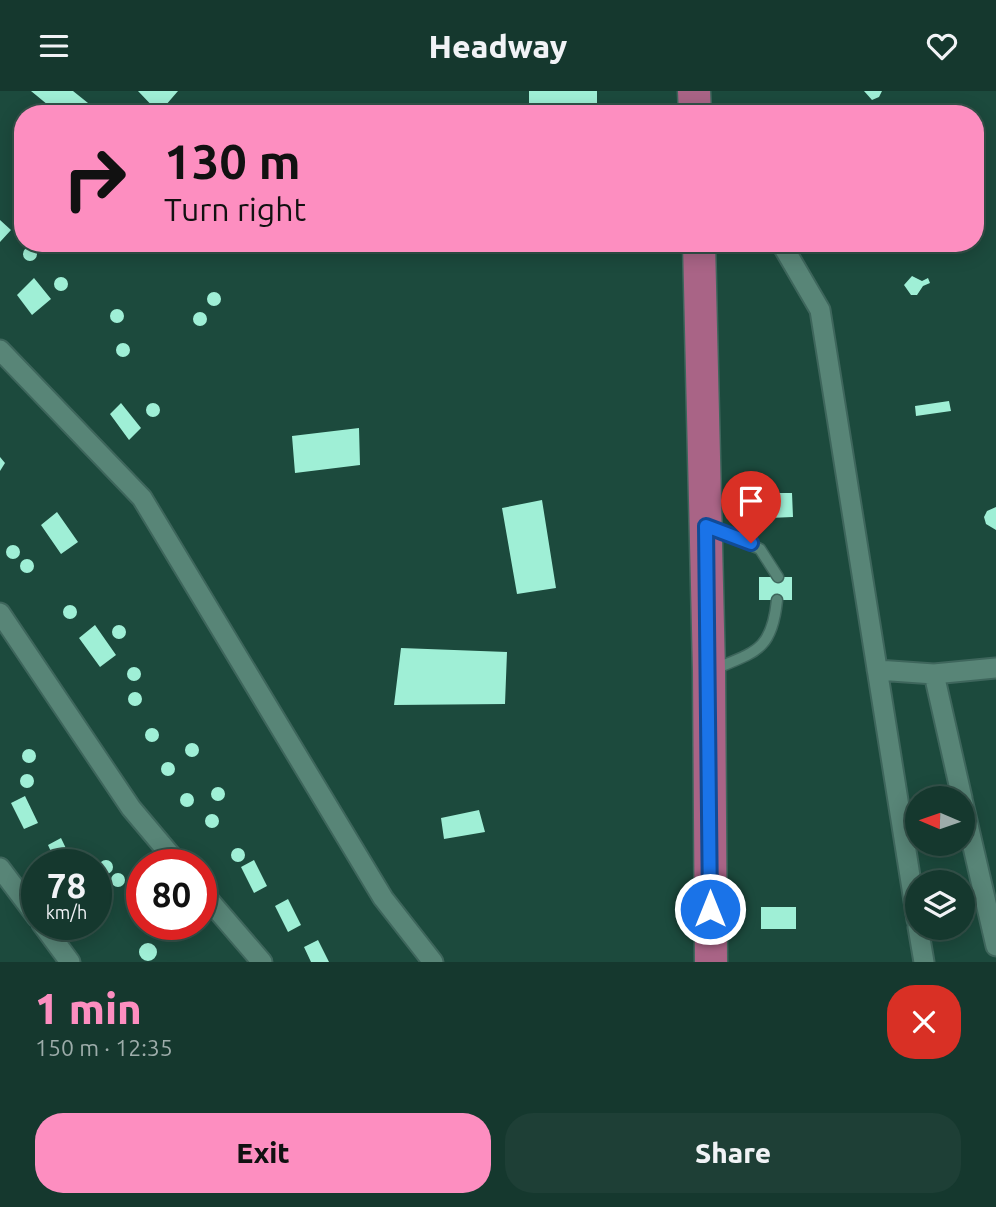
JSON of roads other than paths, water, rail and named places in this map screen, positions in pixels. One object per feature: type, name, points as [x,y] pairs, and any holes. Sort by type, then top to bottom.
[{"type":"highway","points":[[699,252],[709,671],[710,962]]},
{"type":"street","points":[[786,252],[820,310],[909,870]]},
{"type":"street","points":[[0,350],[142,498],[383,898],[433,962]]},
{"type":"street","points":[[0,613],[131,809],[165,849]]},
{"type":"street","points":[[877,670],[934,674],[996,668]]},
{"type":"street","points":[[934,674],[959,786]]},
{"type":"street","points":[[975,848],[992,913],[996,946]]},
{"type":"street","points":[[0,867],[21,895]]},
{"type":"street","points":[[217,910],[262,962]]},
{"type":"street","points":[[54,940],[70,962]]},
{"type":"street","points":[[920,940],[924,962]]},
{"type":"lane","points":[[706,526],[761,549],[778,577]]},
{"type":"lane","points":[[709,671],[760,650],[769,639],[777,600]]}]
